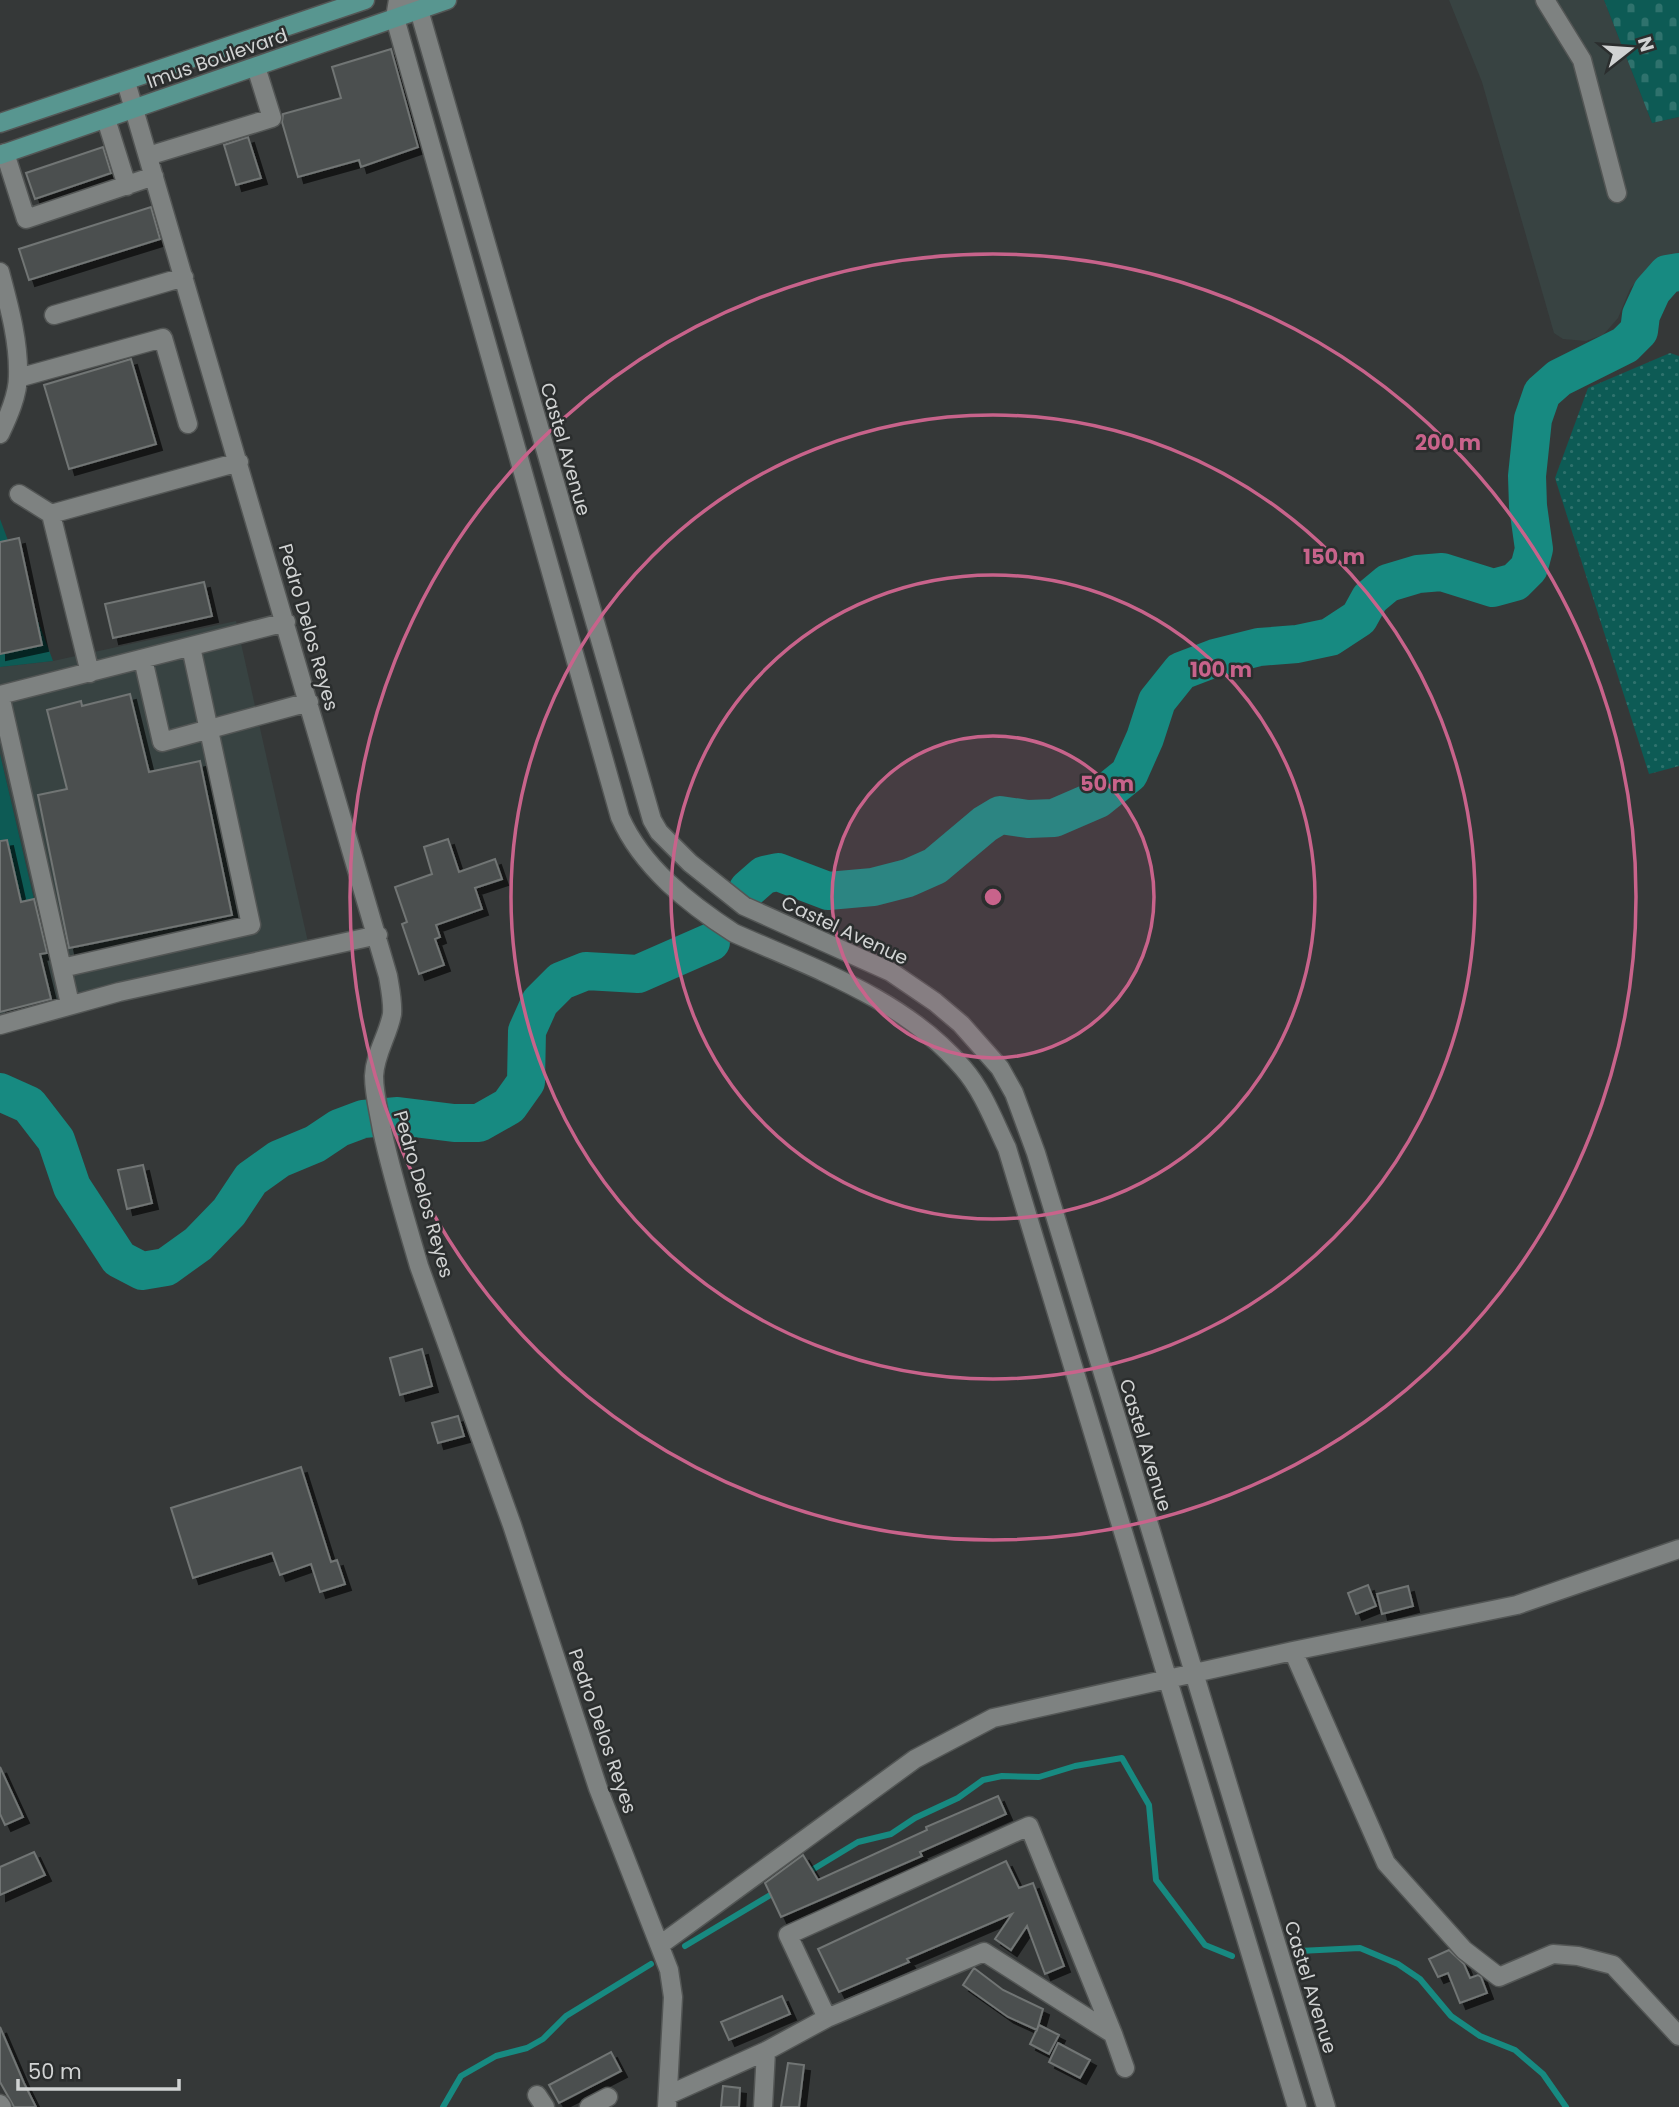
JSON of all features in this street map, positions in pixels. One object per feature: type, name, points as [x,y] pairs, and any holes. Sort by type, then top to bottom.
[{"type":"main road","name":"Imus Boulevard","points":[[0,123],[365,0]]},
{"type":"main road","name":"Imus Boulevard","points":[[2,154],[395,18],[415,5],[447,0]]},
{"type":"street","points":[[398,0],[395,18],[625,829],[646,861],[716,921],[734,933],[873,995],[943,1048],[964,1069],[978,1090],[1007,1148],[1297,2107]]},
{"type":"street","points":[[1545,0],[1582,60],[1616,193]]},
{"type":"street","name":"Castel Avenue","points":[[415,5],[652,820],[659,832],[690,863],[744,906],[891,972],[913,986],[961,1024],[1000,1068],[1014,1093],[1036,1153],[1326,2107]]},
{"type":"street","points":[[148,156],[272,118],[256,67]]},
{"type":"street","name":"Pedro Delos Reyes","points":[[125,82],[378,935],[388,976],[392,1011],[388,1030],[378,1049],[374,1074],[375,1096],[419,1266],[512,1525],[598,1788],[669,1970],[673,1997],[667,2101]]},
{"type":"street","points":[[106,118],[127,186]]},
{"type":"street","points":[[2,154],[26,219],[154,176]]},
{"type":"street","points":[[0,272],[13,324],[18,378],[0,434]]},
{"type":"street","points":[[54,315],[184,277]]},
{"type":"street","points":[[18,378],[163,338],[188,424]]},
{"type":"street","points":[[51,514],[239,462]]},
{"type":"street","points":[[19,494],[51,514],[90,673]]},
{"type":"street","points":[[70,1004],[0,695],[286,622]]},
{"type":"street","points":[[62,968],[251,925],[191,647]]},
{"type":"street","points":[[143,659],[162,742],[309,702]]},
{"type":"street","points":[[0,1025],[70,1004],[378,935]]},
{"type":"street","points":[[660,1945],[915,1759],[993,1718],[1293,1651],[1517,1605],[1679,1549]]},
{"type":"street","points":[[1293,1651],[1386,1863],[1464,1950],[1499,1977],[1553,1954],[1578,1956],[1613,1965],[1679,2036]]},
{"type":"street","points":[[827,2018],[788,1935],[1029,1826],[1125,2068]]},
{"type":"street","points":[[667,2101],[827,2018],[984,1952],[1113,2035]]},
{"type":"street","points":[[763,2107],[766,2050]]},
{"type":"street","points":[[589,2107],[608,2097]]},
{"type":"shaded area","points":[[1449,0],[1604,0],[1652,123],[1679,117],[1679,253],[1650,265],[1630,289],[1618,318],[1603,335],[1586,341],[1563,339],[1554,333],[1482,82]]},
{"type":"shaded area","points":[[236,621],[312,960],[0,1023],[0,957],[45,946],[0,754],[0,667],[53,661]]},
{"type":"green space","points":[[1604,0],[1679,0],[1679,117],[1652,123]]},
{"type":"green space","points":[[1670,353],[1679,356],[1679,766],[1649,774],[1555,478],[1588,388]]},
{"type":"green space","points":[[0,519],[53,661],[0,667]]},
{"type":"green space","points":[[0,754],[45,946],[0,957]]},
{"type":"building","points":[[391,49],[418,147],[361,167],[359,160],[298,177],[282,122],[283,114],[341,98],[332,67]]},
{"type":"building","points":[[248,137],[261,178],[236,185],[224,145]]},
{"type":"building","points":[[103,147],[111,173],[35,199],[26,173]]},
{"type":"building","points":[[151,207],[160,239],[29,280],[19,249]]},
{"type":"building","points":[[131,359],[156,444],[69,469],[44,385]]},
{"type":"building","points":[[19,538],[42,645],[0,654],[0,542]]},
{"type":"building","points":[[204,582],[212,616],[113,638],[105,604]]},
{"type":"building","points":[[130,694],[149,772],[200,761],[232,915],[69,948],[38,795],[67,789],[47,710],[81,701],[82,706]]},
{"type":"building","points":[[448,839],[459,872],[495,859],[502,879],[475,888],[482,909],[436,925],[440,937],[435,939],[444,965],[419,974],[402,924],[407,922],[395,887],[432,874],[424,847]]},
{"type":"building","points":[[7,840],[21,902],[34,899],[47,953],[40,954],[51,999],[0,1012],[0,841]]},
{"type":"building","points":[[143,1165],[152,1203],[127,1209],[118,1170]]},
{"type":"building","points":[[422,1349],[432,1386],[400,1395],[390,1358]]},
{"type":"building","points":[[458,1416],[464,1436],[438,1443],[432,1423]]},
{"type":"building","points":[[301,1467],[331,1562],[337,1560],[345,1584],[320,1592],[311,1564],[280,1575],[272,1553],[193,1578],[171,1508]]},
{"type":"building","points":[[1368,1585],[1376,1606],[1356,1614],[1348,1593]]},
{"type":"building","points":[[1408,1586],[1413,1606],[1382,1614],[1377,1594]]},
{"type":"building","points":[[0,1767],[23,1817],[5,1825],[0,1814]]},
{"type":"building","points":[[998,1796],[1006,1814],[920,1852],[922,1856],[781,1917],[765,1883],[803,1855],[818,1880],[927,1830],[926,1827]]},
{"type":"building","points":[[34,1852],[45,1875],[0,1895],[0,1867]]},
{"type":"building","points":[[1006,1861],[1019,1888],[1033,1883],[1064,1966],[1045,1974],[1027,1926],[1011,1950],[995,1939],[1012,1914],[907,1959],[909,1962],[839,1992],[818,1949]]},
{"type":"building","points":[[1449,1950],[1464,1964],[1470,1978],[1478,1975],[1481,1977],[1487,1993],[1460,2003],[1448,1973],[1438,1977],[1429,1959]]},
{"type":"building","points":[[974,1968],[1003,1990],[1043,2009],[1037,2030],[1008,2017],[963,1985]]},
{"type":"building","points":[[782,1996],[790,2014],[729,2040],[721,2022]]},
{"type":"building","points":[[1039,2025],[1059,2035],[1049,2054],[1030,2044]]},
{"type":"building","points":[[0,2027],[36,2107],[14,2107],[0,2082]]},
{"type":"building","points":[[1058,2043],[1090,2060],[1080,2078],[1049,2062]]},
{"type":"building","points":[[611,2052],[621,2071],[559,2103],[549,2085]]},
{"type":"building","points":[[788,2063],[804,2065],[799,2107],[781,2107]]},
{"type":"building","points":[[723,2086],[740,2088],[739,2107],[721,2107]]},
{"type":"waterway","points":[[748,889],[764,875],[778,872],[828,891],[873,887],[908,878],[935,866],[985,824],[1000,815],[1028,819],[1054,818],[1098,799],[1129,774],[1157,701],[1181,671],[1215,658],[1259,647],[1297,644],[1330,637],[1359,618],[1370,598],[1388,583],[1418,574],[1442,572],[1493,588],[1515,582],[1529,568],[1534,549],[1527,476],[1533,419],[1542,393],[1559,378],[1625,345],[1639,331],[1641,315],[1652,291],[1667,274],[1679,272]]},
{"type":"waterway","points":[[0,1092],[29,1105],[56,1140],[72,1187],[119,1259],[142,1271],[166,1267],[198,1244],[229,1212],[251,1179],[279,1159],[315,1144],[339,1128],[363,1119],[398,1116],[454,1123],[479,1123],[509,1106],[526,1082],[527,1031],[540,1002],[561,981],[586,971],[638,974],[711,942]]},
{"type":"waterway","points":[[807,1873],[858,1842],[891,1834],[915,1818],[958,1798],[983,1780],[1002,1776],[1039,1777],[1075,1766],[1122,1758],[1149,1805],[1156,1880],[1205,1945],[1232,1956]]},
{"type":"waterway","points":[[685,1946],[777,1891]]},
{"type":"waterway","points":[[1299,1951],[1360,1948],[1398,1964],[1420,1979],[1451,2016],[1480,2036],[1515,2050],[1543,2074],[1566,2107]]},
{"type":"waterway","points":[[443,2107],[461,2076],[496,2056],[527,2048],[543,2039],[566,2016],[651,1964]]}]
